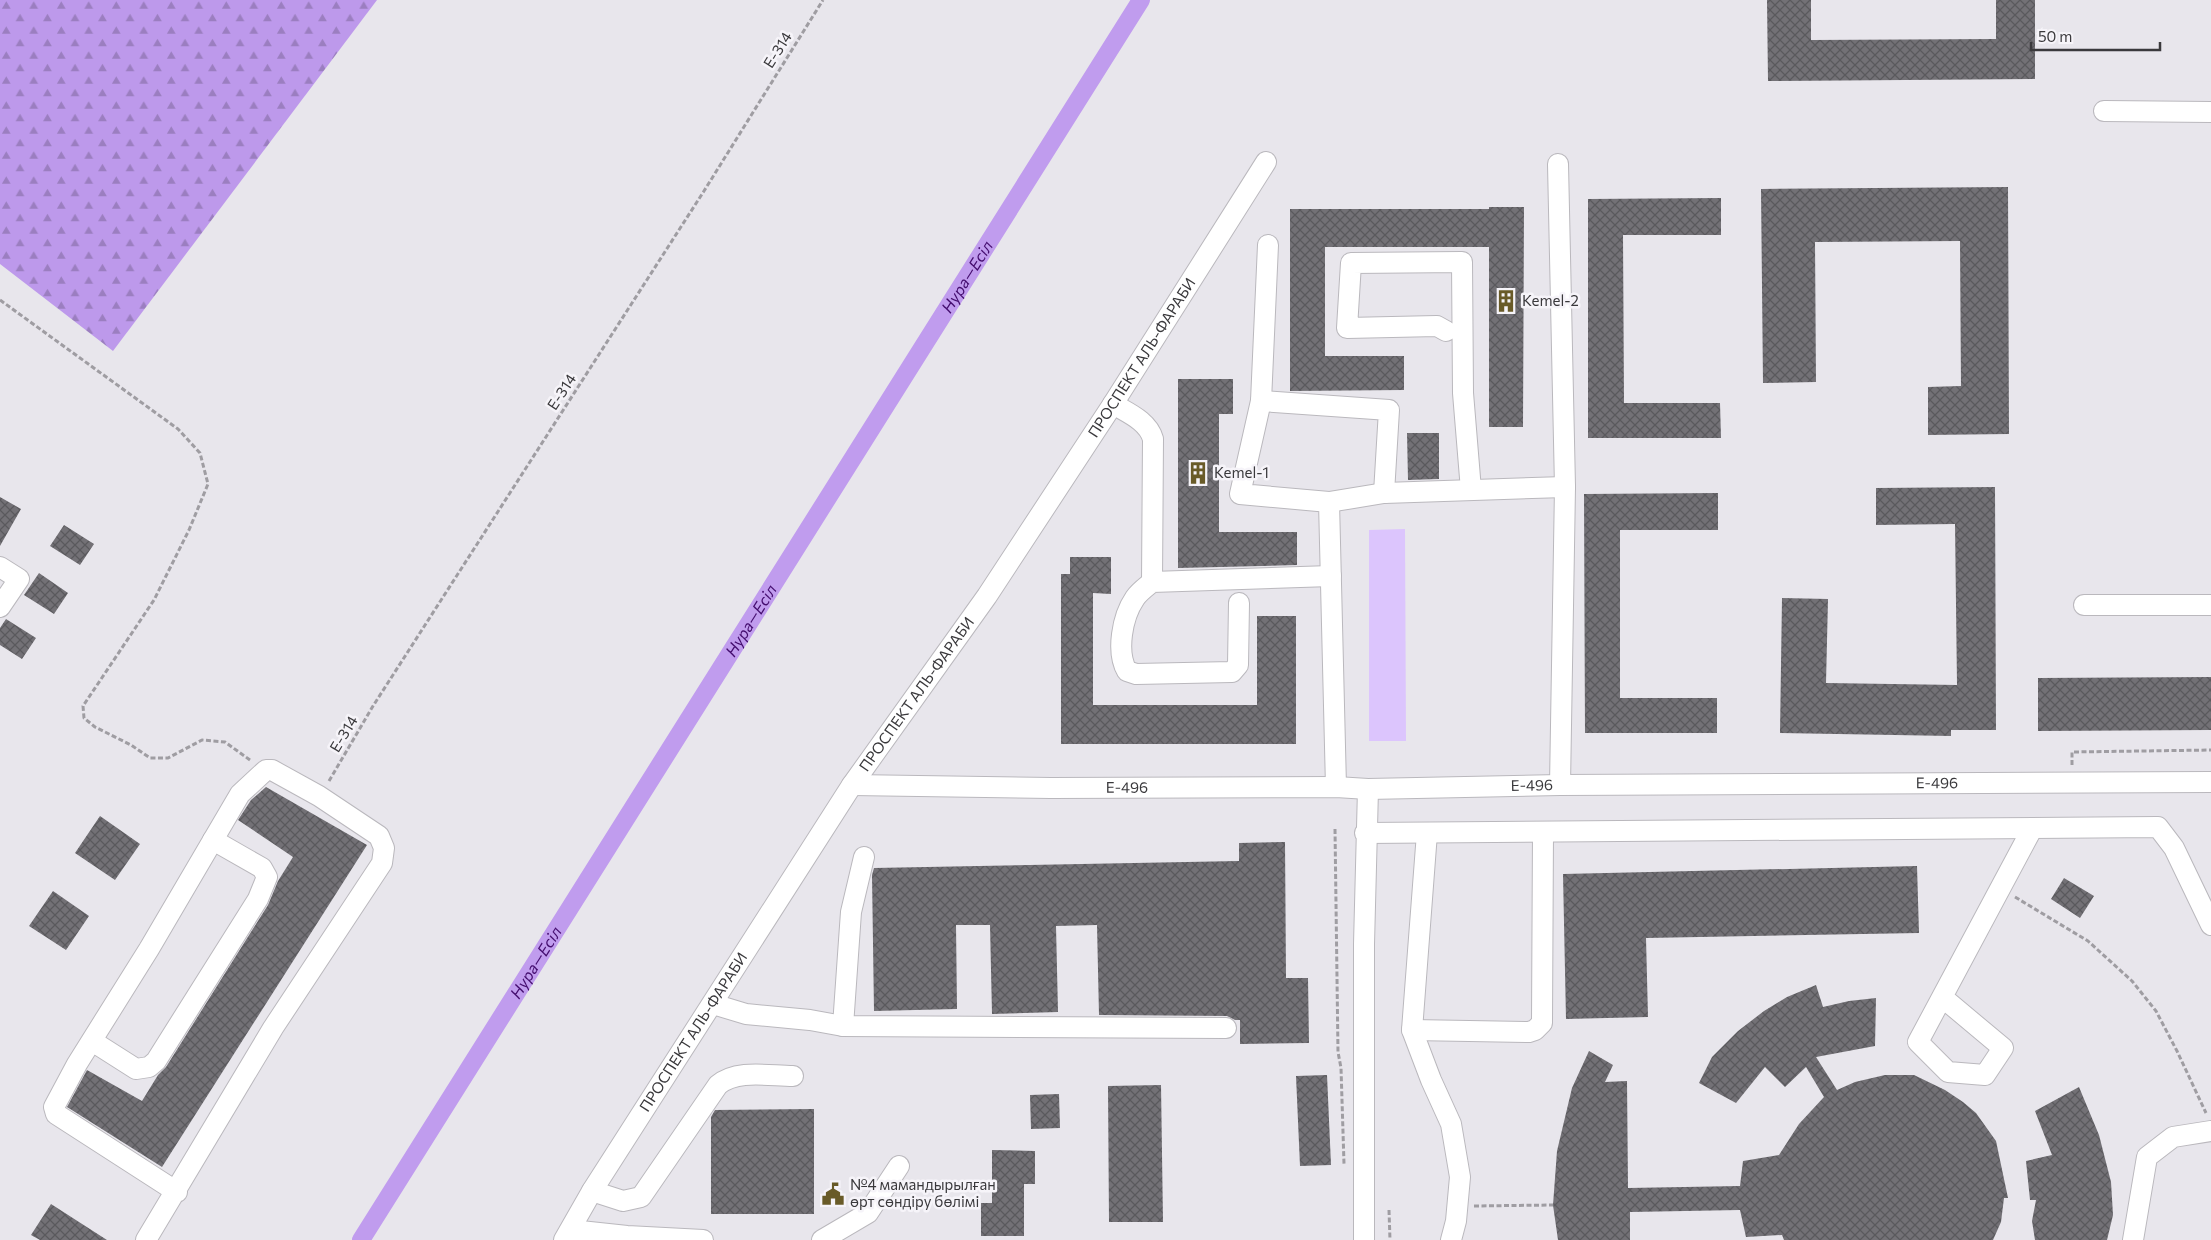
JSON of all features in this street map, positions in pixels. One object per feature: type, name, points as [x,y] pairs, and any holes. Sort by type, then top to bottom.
[{"type":"street","points":[[2104,111],[2211,112]]},
{"type":"street","name":"ПРОСПЕКТ АЛЬ-ФАРАБИ","points":[[568,1235],[592,1191],[852,785],[987,596],[1113,404],[1266,162]]},
{"type":"street","points":[[1558,164],[1565,487],[1560,785]]},
{"type":"street","points":[[1268,245],[1261,401],[1240,494],[1329,502],[1384,493],[1565,487]]},
{"type":"street","points":[[1446,331],[1437,326],[1347,328],[1351,263],[1462,262],[1463,393],[1471,490]]},
{"type":"street","points":[[1261,401],[1389,410],[1384,493]]},
{"type":"street","points":[[1113,404],[1146,424],[1151,431],[1153,439],[1152,582]]},
{"type":"street","points":[[1329,502],[1336,787]]},
{"type":"street","points":[[0,567],[18,579],[0,606]]},
{"type":"street","points":[[1239,603],[1238,665],[1232,672],[1136,674],[1127,672],[1123,664],[1122,627],[1135,598],[1152,582],[1331,576]]},
{"type":"street","points":[[2084,604],[2211,606]]},
{"type":"street","points":[[146,1240],[177,1192],[273,1028],[382,863],[384,848],[379,836],[319,796],[272,770],[266,770],[240,794],[54,1106],[56,1114],[177,1192]]},
{"type":"street","name":"E-496","points":[[852,785],[1050,788],[1336,787],[1368,789],[1560,785],[2211,782]]},
{"type":"street","points":[[1364,1240],[1365,833],[1368,789]]},
{"type":"street","points":[[1365,833],[2158,828],[2174,848],[2211,925]]},
{"type":"street","points":[[1942,997],[2032,829]]},
{"type":"street","points":[[1412,1030],[1529,1032],[1535,1030],[1542,1023],[1543,832]]},
{"type":"street","points":[[1427,833],[1412,1030],[1431,1080],[1451,1124],[1460,1177],[1451,1240]]},
{"type":"street","points":[[92,1041],[136,1070],[148,1067],[156,1061],[258,899],[267,877],[262,868],[213,840]]},
{"type":"street","points":[[843,1026],[851,912],[864,857]]},
{"type":"street","points":[[713,1004],[746,1014],[810,1020],[843,1026],[1226,1028]]},
{"type":"street","points":[[592,1191],[623,1201],[641,1198],[718,1085],[726,1078],[738,1076],[793,1076]]},
{"type":"street","points":[[2133,1240],[2147,1157],[2173,1137],[2209,1124]]},
{"type":"street","points":[[822,1240],[868,1213],[899,1166]]},
{"type":"street","points":[[568,1235],[703,1240]]},
{"type":"path","name":"E-314","points":[[319,796],[373,706],[423,632],[823,0]]},
{"type":"path","points":[[0,300],[178,429],[200,453],[208,484],[189,530],[154,600],[83,706],[84,718],[95,727],[131,745],[150,758],[168,758],[202,740],[225,742],[266,770]]},
{"type":"path","points":[[2072,783],[2072,752],[2211,750]]},
{"type":"path","points":[[1335,829],[1338,1052],[1341,1068],[1344,1170]]},
{"type":"path","points":[[1999,891],[2011,894],[2088,941],[2132,981],[2156,1011],[2177,1051],[2209,1124]]},
{"type":"path","points":[[1457,1207],[1553,1205]]},
{"type":"path","points":[[1390,1210],[1390,1240]]},
{"type":"green space","points":[[0,0],[377,0],[113,351],[0,264]]},
{"type":"shaded area","points":[[1405,529],[1406,741],[1369,741],[1369,530]]},
{"type":"building","points":[[1767,0],[1811,0],[1811,40],[1996,39],[1996,0],[2035,0],[2035,79],[1768,81]]},
{"type":"building","points":[[2008,187],[2009,434],[1928,435],[1928,387],[1961,386],[1960,241],[1815,242],[1816,382],[1763,383],[1761,189]]},
{"type":"building","points":[[1721,198],[1721,235],[1623,235],[1624,403],[1720,403],[1721,438],[1588,438],[1588,199]]},
{"type":"building","name":"Kemel-2","points":[[1489,207],[1524,207],[1523,427],[1489,427],[1489,247],[1325,247],[1325,356],[1404,356],[1404,390],[1290,391],[1290,209],[1489,209]]},
{"type":"building","name":"Kemel-1","points":[[1178,379],[1233,379],[1233,414],[1219,414],[1219,532],[1297,532],[1297,565],[1178,568]]},
{"type":"building","points":[[1407,433],[1439,433],[1439,479],[1408,480]]},
{"type":"building","points":[[1995,487],[1996,730],[1951,730],[1951,736],[1780,733],[1782,598],[1828,599],[1826,683],[1957,685],[1955,524],[1876,525],[1876,488]]},
{"type":"building","points":[[1718,493],[1718,530],[1620,530],[1620,698],[1717,698],[1717,733],[1585,733],[1584,494]]},
{"type":"building","points":[[0,497],[21,509],[0,546]]},
{"type":"building","points":[[64,525],[94,544],[80,565],[50,546]]},
{"type":"building","points":[[1070,557],[1111,557],[1111,594],[1093,593],[1093,705],[1257,705],[1257,616],[1296,616],[1296,744],[1061,744],[1061,574],[1070,574]]},
{"type":"building","points":[[39,573],[68,593],[54,614],[24,595]]},
{"type":"building","points":[[6,619],[36,638],[22,659],[0,645],[0,628]]},
{"type":"building","points":[[2211,677],[2211,730],[2038,731],[2038,678]]},
{"type":"building","points":[[266,787],[367,845],[162,1167],[67,1107],[87,1070],[142,1101],[158,1075],[166,1067],[268,905],[278,881],[293,857],[238,820],[251,800]]},
{"type":"building","points":[[100,816],[140,844],[115,880],[75,853]]},
{"type":"building","points":[[1285,842],[1286,978],[1308,978],[1309,1043],[1240,1044],[1240,1020],[1227,1016],[1099,1015],[1097,925],[1056,926],[1058,1012],[992,1014],[990,925],[956,925],[957,1009],[874,1011],[872,875],[874,868],[1239,861],[1239,843]]},
{"type":"building","points":[[1917,866],[1919,933],[1646,938],[1648,1017],[1566,1019],[1563,874]]},
{"type":"building","points":[[2064,878],[2094,896],[2080,918],[2051,899]]},
{"type":"building","points":[[53,891],[89,916],[66,950],[29,926]]},
{"type":"building","points":[[1816,985],[1823,1007],[1849,1001],[1876,998],[1875,1046],[1816,1057],[1837,1090],[1855,1082],[1885,1075],[1914,1075],[1945,1090],[1963,1102],[1976,1113],[1996,1141],[2008,1198],[2004,1198],[2001,1222],[1993,1240],[1784,1240],[1782,1235],[1746,1237],[1740,1210],[1630,1212],[1630,1240],[1558,1240],[1553,1205],[1557,1151],[1572,1088],[1589,1051],[1613,1065],[1605,1082],[1627,1081],[1628,1188],[1740,1186],[1743,1161],[1779,1155],[1799,1124],[1824,1097],[1806,1067],[1785,1087],[1765,1067],[1736,1103],[1699,1083],[1712,1057],[1738,1031],[1764,1011],[1787,997]]},
{"type":"building","points":[[1327,1075],[1331,1165],[1300,1166],[1296,1076]]},
{"type":"building","points":[[1161,1085],[1163,1222],[1109,1222],[1108,1086]]},
{"type":"building","points":[[2079,1087],[2099,1135],[2111,1182],[2113,1215],[2107,1240],[2035,1240],[2032,1221],[2036,1200],[2030,1200],[2026,1161],[2052,1155],[2035,1111]]},
{"type":"building","points":[[1059,1094],[1060,1128],[1031,1129],[1030,1095]]},
{"type":"building","points":[[814,1109],[814,1214],[711,1214],[711,1117],[715,1110]]},
{"type":"building","points":[[992,1150],[1035,1151],[1035,1184],[1024,1184],[1024,1236],[981,1236],[981,1203],[992,1203]]},
{"type":"building","points":[[51,1204],[107,1240],[40,1240],[31,1235]]},
{"type":"waterway","name":"Нура—Есіл","points":[[361,1240],[1141,0]]},
{"type":"place","name":"Kemel-2","points":[[1506,301]]},
{"type":"place","name":"Kemel-1","points":[[1198,473]]},
{"type":"place","name":"№4 мамандырылған өрт сөндіру бөлімі","points":[[833,1194]]}]
